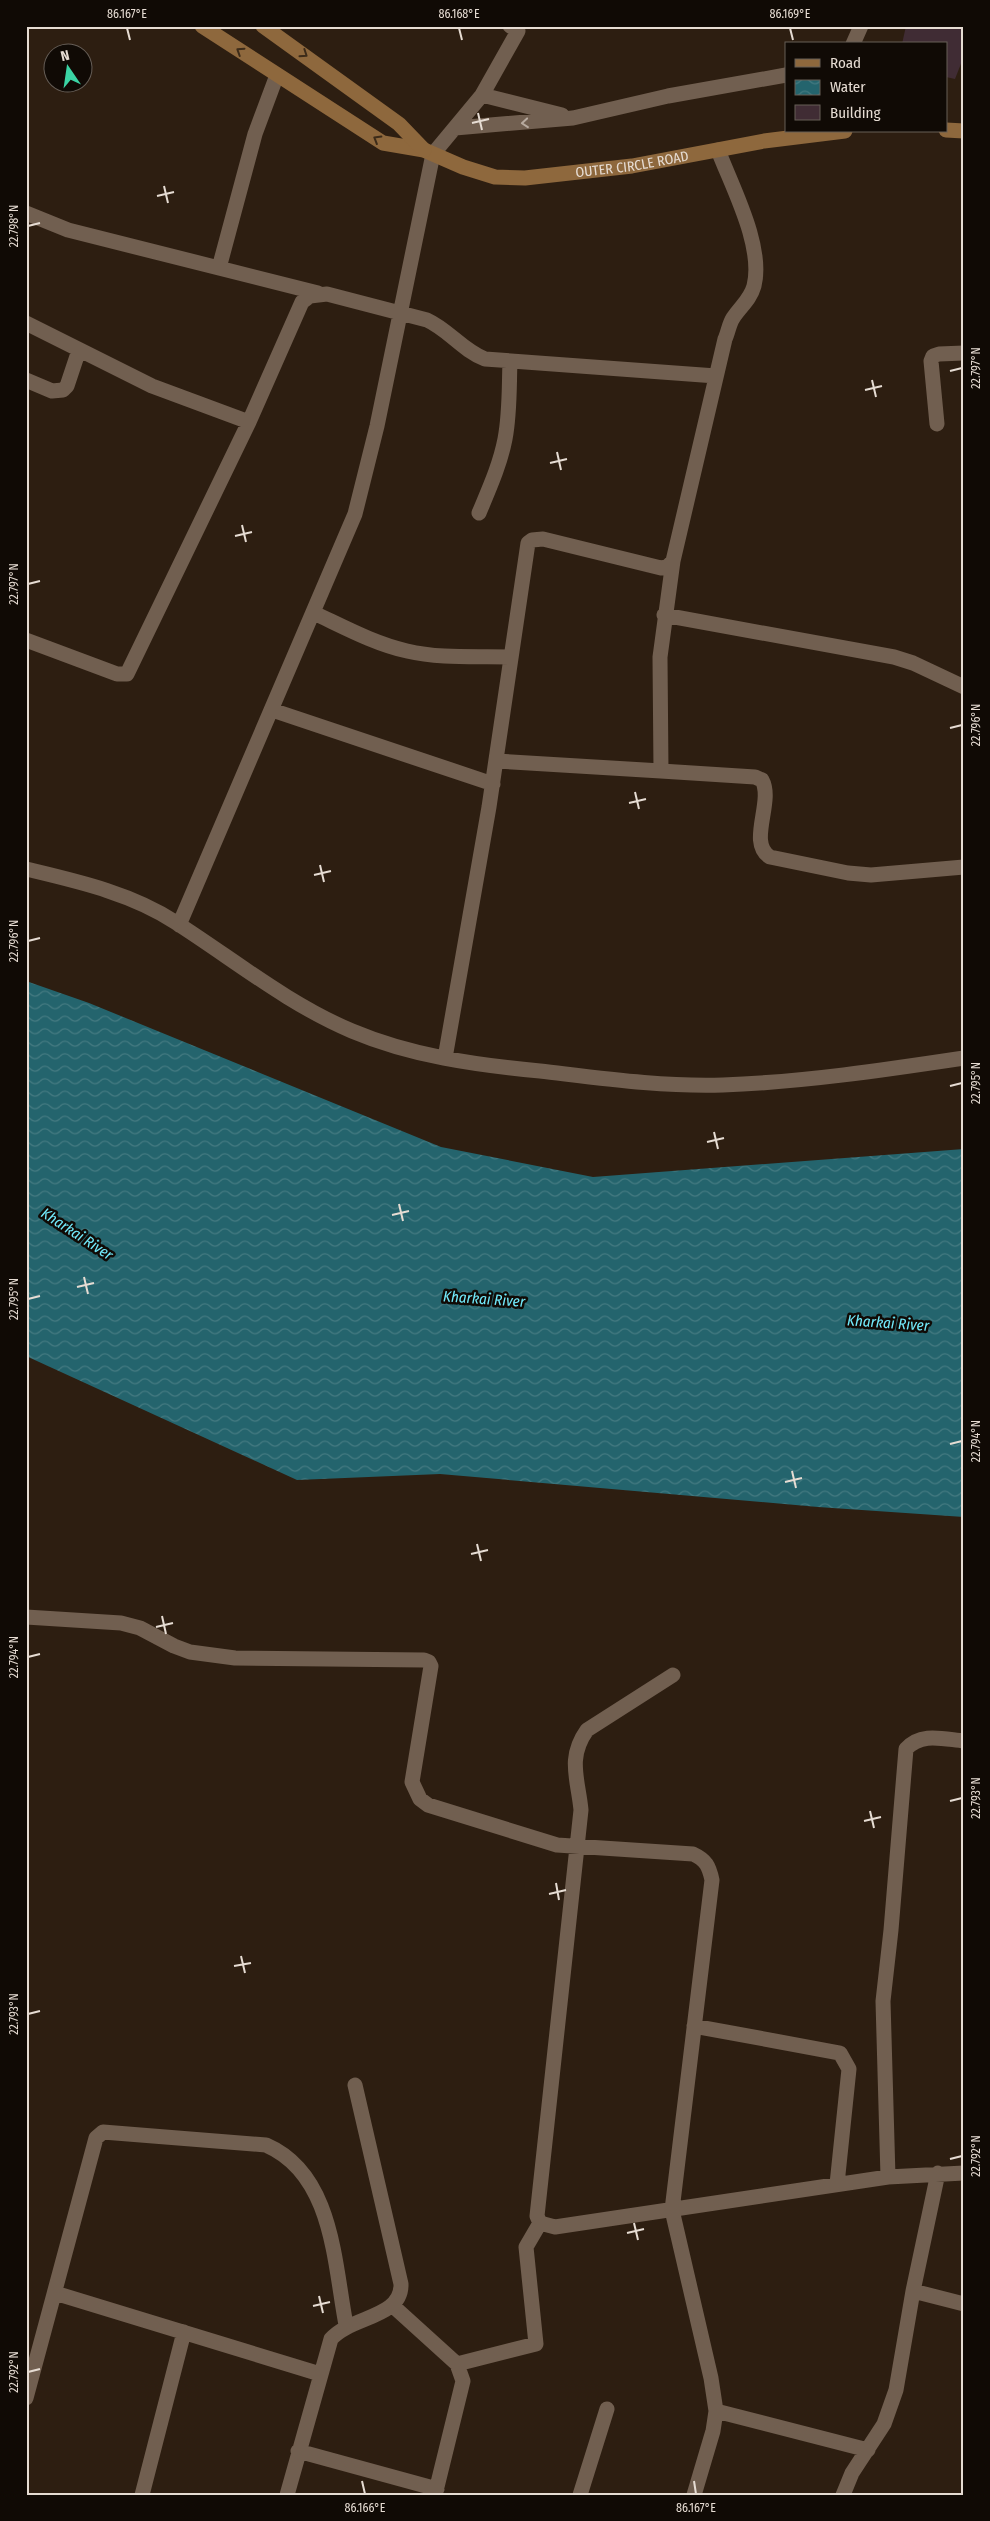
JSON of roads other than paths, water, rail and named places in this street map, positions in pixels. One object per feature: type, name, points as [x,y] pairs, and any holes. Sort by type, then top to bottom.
[{"type":"main road","name":"OUTER CIRCLE ROAD","points":[[202,26],[383,143],[428,152],[495,177],[525,178],[632,166],[764,141],[837,132]]},
{"type":"main road","name":"OUTER CIRCLE ROAD","points":[[263,26],[312,59],[399,124],[428,152]]},
{"type":"main road","points":[[948,130],[964,131]]},
{"type":"street","points":[[179,925],[355,514],[366,478],[400,312],[428,152],[456,128],[482,95],[518,31],[510,26]]},
{"type":"street","points":[[854,42],[861,26]]},
{"type":"street","points":[[219,268],[256,134],[277,75]]},
{"type":"street","points":[[456,128],[573,118],[668,96],[785,75]]},
{"type":"street","points":[[482,95],[573,118]]},
{"type":"street","points":[[661,771],[660,665],[664,615],[673,561],[716,376],[733,318],[747,303],[754,284],[755,258],[749,230],[718,150]]},
{"type":"street","points":[[26,213],[68,230],[400,312],[438,325],[471,354],[485,359],[716,376]]},
{"type":"street","points":[[26,640],[117,674],[127,674],[249,422],[302,302],[318,293]]},
{"type":"street","points":[[26,323],[152,386],[249,422]]},
{"type":"street","points":[[26,380],[52,391],[63,390],[67,386],[79,350]]},
{"type":"street","points":[[937,424],[931,361],[933,356],[939,354],[964,353]]},
{"type":"street","points":[[478,513],[494,477],[505,440],[509,407],[510,361]]},
{"type":"street","points":[[444,1058],[493,784],[527,548],[532,540],[543,539],[661,568],[667,567],[673,561]]},
{"type":"street","points":[[314,613],[375,641],[407,651],[443,655],[511,657]]},
{"type":"street","points":[[664,615],[894,657],[913,663],[964,687]]},
{"type":"street","points":[[272,710],[493,784]]},
{"type":"street","points":[[496,761],[755,777],[762,780],[765,786],[760,844],[761,850],[770,857],[848,873],[871,875],[964,867]]},
{"type":"street","points":[[26,869],[74,880],[124,898],[179,925],[222,956],[287,996],[351,1031],[417,1053],[495,1066],[637,1082],[720,1085],[817,1079],[964,1058]]},
{"type":"street","points":[[26,1617],[121,1623],[140,1628],[174,1646],[212,1656],[235,1658],[418,1659],[429,1662],[431,1666],[413,1772],[415,1791],[420,1799],[428,1805],[537,1841],[576,1848],[693,1854],[703,1859],[709,1866],[712,1880],[672,2210],[716,2411],[713,2431],[694,2495]]},
{"type":"street","points":[[540,2223],[537,2216],[581,1810],[575,1772],[575,1756],[578,1742],[587,1730],[673,1675]]},
{"type":"street","points":[[888,2177],[883,2001],[891,1930],[906,1749],[912,1742],[922,1738],[964,1741]]},
{"type":"street","points":[[694,2026],[840,2053],[849,2069],[836,2184]]},
{"type":"street","points":[[287,2495],[330,2339],[346,2325],[393,2306],[402,2293],[402,2284],[356,2085]]},
{"type":"street","points":[[26,2398],[98,2134],[110,2131],[266,2145],[282,2152],[297,2164],[325,2213],[346,2325]]},
{"type":"street","points":[[842,2495],[852,2473],[884,2424],[896,2390],[910,2322],[913,2292],[938,2173]]},
{"type":"street","points":[[540,2223],[554,2227],[888,2177],[964,2173]]},
{"type":"street","points":[[457,2364],[536,2344],[526,2247],[540,2223]]},
{"type":"street","points":[[913,2292],[964,2304]]},
{"type":"street","points":[[54,2293],[320,2374]]},
{"type":"street","points":[[298,2451],[436,2492],[463,2381],[457,2364],[393,2306]]},
{"type":"street","points":[[142,2495],[184,2332]]},
{"type":"street","points":[[580,2495],[607,2409]]},
{"type":"street","points":[[716,2411],[868,2450]]},
{"type":"water","name":"Kharkai River","points":[[26,981],[89,1003],[441,1147],[593,1177],[964,1149],[964,1517],[818,1507],[440,1474],[297,1480],[26,1356]]}]
